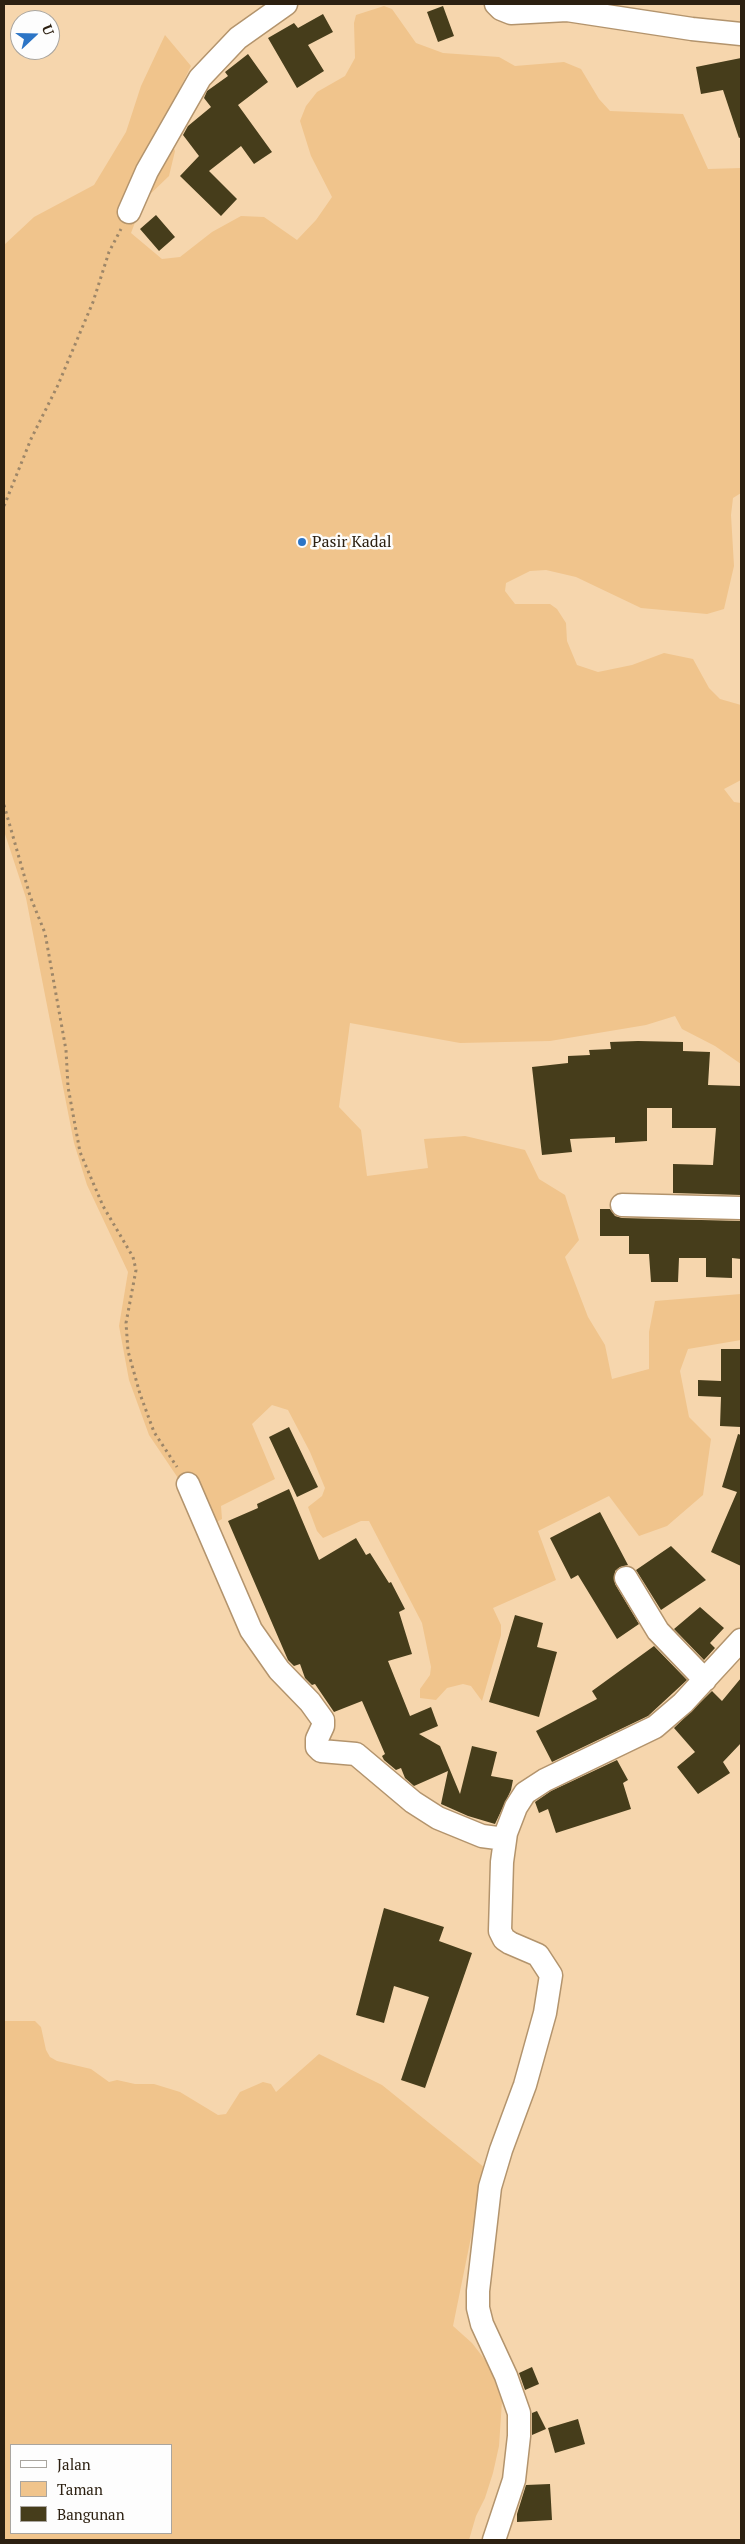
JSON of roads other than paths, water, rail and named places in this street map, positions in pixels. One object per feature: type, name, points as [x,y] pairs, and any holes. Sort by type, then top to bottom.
[{"type":"street","points":[[129,212],[147,171],[200,78],[238,38],[286,4]]},
{"type":"street","points":[[496,4],[500,9],[511,13],[567,10],[692,29],[741,34]]},
{"type":"street","points":[[622,1205],[741,1208]]},
{"type":"street","points":[[188,1484],[210,1540],[252,1630],[279,1670],[310,1702],[322,1720],[323,1726],[317,1739],[317,1747],[321,1751],[356,1754],[413,1802],[438,1818],[482,1836],[505,1839]]},
{"type":"street","points":[[626,1578],[658,1631],[705,1680]]},
{"type":"street","points":[[494,2540],[514,2480],[519,2413],[506,2376],[482,2324],[478,2308],[478,2291],[490,2187],[501,2150],[525,2085],[545,2013],[551,1975],[548,1967],[538,1955],[510,1943],[504,1939],[500,1932],[505,1839],[516,1807],[525,1793],[533,1787],[655,1727],[683,1703],[741,1640]]},
{"type":"place","name":"Pasir Kadal","points":[[302,542]]}]
